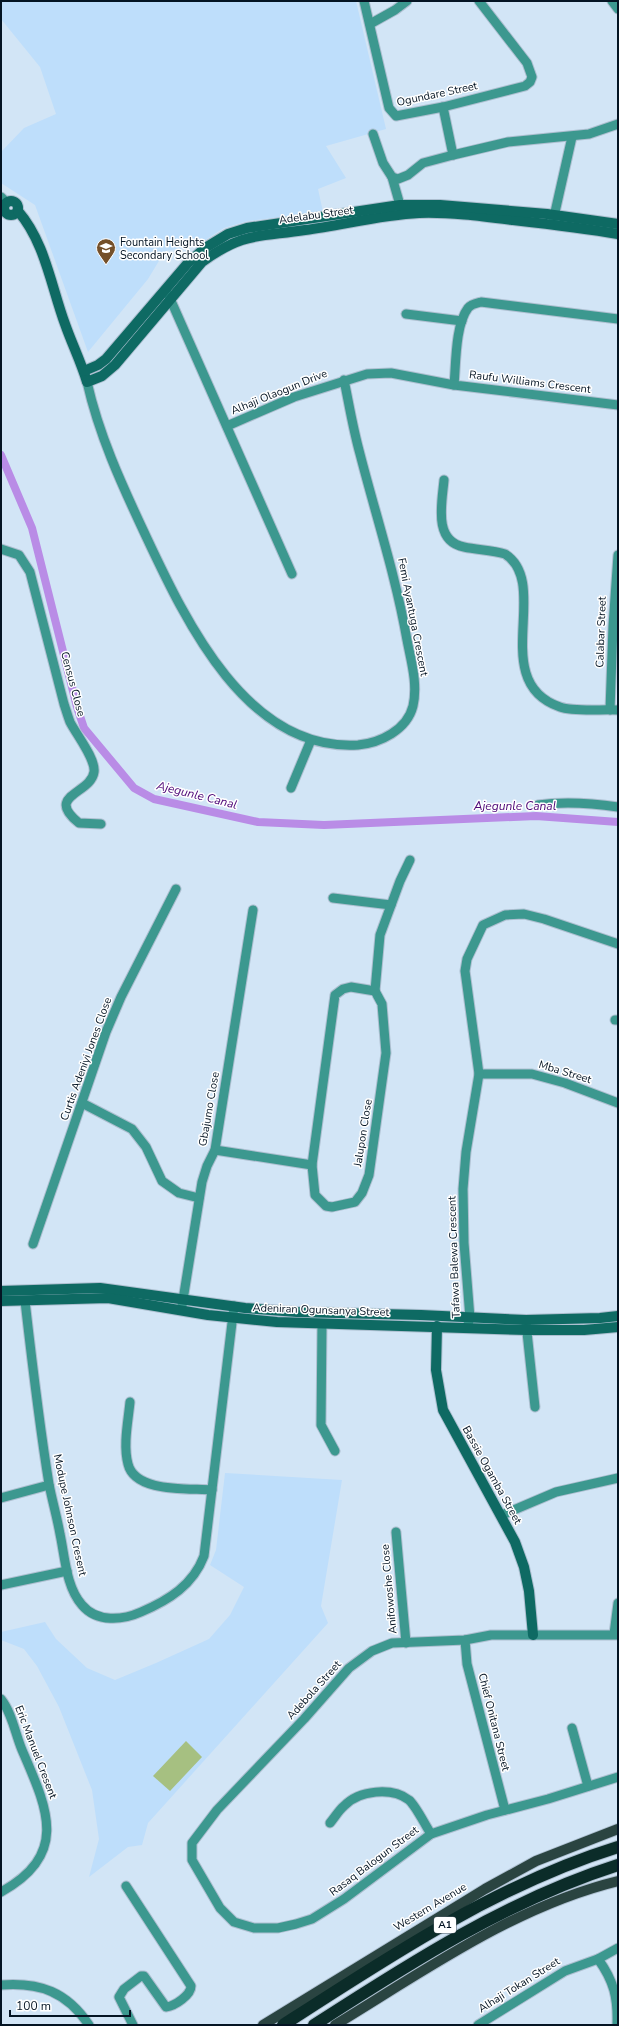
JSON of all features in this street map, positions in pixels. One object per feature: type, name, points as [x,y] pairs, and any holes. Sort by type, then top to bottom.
[{"type":"highway","name":"Western Avenue","points":[[283,2025],[460,1916],[508,1891],[550,1872],[618,1847]]},
{"type":"highway","name":"A1","points":[[314,2025],[453,1939],[526,1900],[618,1865]]},
{"type":"main road","points":[[18,211],[15,214],[4,217],[4,200],[15,203],[18,206],[18,211],[34,233],[65,324],[88,382]]},
{"type":"main road","name":"Adelabu Street","points":[[88,382],[102,376],[115,365],[168,294],[188,263],[205,248],[228,234],[265,224],[440,205],[553,220],[618,224]]},
{"type":"main road","name":"Adelabu Street","points":[[553,220],[618,234]]},
{"type":"main road","name":"Adelabu Street","points":[[84,371],[98,365],[106,359],[168,294]]},
{"type":"main road","name":"Adeniran Ogunsanya Street","points":[[1,1290],[100,1288],[182,1304],[233,1318],[277,1322],[437,1326],[468,1322]]},
{"type":"main road","name":"Adeniran Ogunsanya Street","points":[[1,1301],[108,1298],[182,1304],[234,1306],[297,1312],[421,1315],[468,1322],[590,1330],[618,1327]]},
{"type":"main road","name":"Adeniran Ogunsanya Street","points":[[526,1325],[618,1316]]},
{"type":"main road","name":"Bassie Ogamba Street","points":[[437,1326],[436,1370],[444,1410],[469,1459],[502,1515],[524,1567],[529,1591],[533,1635]]},
{"type":"main road","name":"Western Avenue","points":[[263,2025],[491,1885],[536,1861],[618,1829]]},
{"type":"main road","points":[[335,2025],[460,1949],[499,1928],[548,1905],[602,1885],[618,1881]]},
{"type":"street","name":"Ogundare Street","points":[[364,1],[392,114],[396,116],[525,86],[530,82],[532,77],[526,63],[479,1]]},
{"type":"street","points":[[370,24],[408,1]]},
{"type":"street","points":[[612,1],[618,9]]},
{"type":"street","points":[[443,106],[453,155]]},
{"type":"street","points":[[392,177],[398,179],[408,175],[423,163],[508,142],[572,137],[589,134],[618,124]]},
{"type":"street","points":[[373,134],[383,162],[392,177],[398,210]]},
{"type":"street","points":[[553,220],[572,137]]},
{"type":"street","name":"Alhaji Olaogun Drive","points":[[168,294],[227,426],[294,397],[367,374],[391,373],[454,385]]},
{"type":"street","name":"Raufu Williams Crescent","points":[[618,319],[481,302],[468,308],[462,321],[454,385],[618,406]]},
{"type":"street","points":[[406,314],[462,321]]},
{"type":"street","name":"Femi Ayantuga Crescent","points":[[88,382],[108,450],[126,492],[192,629],[237,689],[271,720],[291,732],[311,740],[344,746],[368,744],[387,737],[403,724],[412,707],[414,679],[403,617],[391,565],[359,452],[344,380]]},
{"type":"street","points":[[227,426],[292,574]]},
{"type":"street","points":[[444,480],[441,520],[443,531],[456,545],[505,554],[510,557],[522,577],[523,657],[526,675],[533,687],[540,696],[562,708],[614,710]]},
{"type":"street","name":"Census Close","points":[[1,549],[19,555],[30,572],[68,716],[93,762],[95,771],[91,779],[68,798],[66,805],[68,813],[79,823],[101,824]]},
{"type":"street","name":"Calabar Street","points":[[614,710],[614,611],[618,555]]},
{"type":"street","points":[[291,788],[311,740]]},
{"type":"street","points":[[538,805],[572,802],[618,807]]},
{"type":"street","name":"Jalupon Close","points":[[375,992],[351,987],[343,989],[336,995],[312,1165],[315,1195],[326,1206],[345,1205],[355,1202],[362,1193],[369,1175],[386,1052],[382,1004],[375,992],[380,935],[410,860]]},
{"type":"street","name":"Curtis Adeniyi Jones Close","points":[[33,1244],[106,1032],[121,997],[176,889]]},
{"type":"street","points":[[333,898],[391,905]]},
{"type":"street","name":"Gbajumo Close","points":[[182,1304],[199,1198],[207,1166],[216,1150],[253,910]]},
{"type":"street","name":"Tafawa Balewa Crescent","points":[[468,1322],[463,1190],[466,1152],[479,1074],[465,971],[467,959],[483,925],[505,915],[524,914],[544,919],[618,944]]},
{"type":"street","name":"Mba Street","points":[[479,1074],[532,1074],[559,1081],[618,1103]]},
{"type":"street","points":[[82,1103],[132,1129],[146,1147],[162,1180],[179,1193],[199,1198]]},
{"type":"street","points":[[216,1150],[312,1165]]},
{"type":"street","name":"Modupe Johnson Cresent","points":[[25,1301],[49,1485],[67,1571],[74,1593],[82,1606],[93,1614],[119,1620],[128,1618],[164,1601],[184,1587],[200,1567],[204,1556],[234,1306]]},
{"type":"street","points":[[322,1324],[321,1425],[334,1451]]},
{"type":"street","points":[[526,1325],[535,1407]]},
{"type":"street","points":[[130,1402],[126,1456],[128,1466],[134,1475],[140,1481],[160,1486],[212,1490]]},
{"type":"street","points":[[502,1515],[556,1492],[618,1478]]},
{"type":"street","points":[[1,1498],[49,1485]]},
{"type":"street","name":"Anifowoshe Close","points":[[396,1532],[406,1643]]},
{"type":"street","points":[[1,1585],[67,1571]]},
{"type":"street","points":[[616,1634],[618,1603]]},
{"type":"street","name":"Adebola Street","points":[[192,1843],[217,1810],[304,1719],[349,1668],[382,1646],[392,1643],[465,1640],[491,1636],[616,1634]]},
{"type":"street","name":"Chief Onitana Street","points":[[465,1640],[467,1664],[505,1810]]},
{"type":"street","name":"Eric Manuel Cresent","points":[[1,1699],[13,1723],[43,1801],[47,1836],[44,1850],[28,1873],[1,1892]]},
{"type":"street","points":[[572,1728],[588,1786]]},
{"type":"street","name":"Rasaq Balogun Street","points":[[192,1843],[192,1860],[220,1908],[232,1920],[242,1926],[266,1928],[296,1924],[322,1914],[430,1834],[505,1810],[618,1777]]},
{"type":"street","points":[[330,1822],[344,1805],[359,1796],[373,1793],[400,1794],[411,1801],[430,1834]]},
{"type":"street","points":[[126,1886],[191,1986],[189,1994],[172,2006],[166,2007],[144,1976],[135,1980],[124,1989],[119,1997],[133,2025]]},
{"type":"street","name":"Alhaji Tokan Street","points":[[478,2025],[565,1970],[598,1959],[618,1948]]},
{"type":"street","points":[[598,1959],[613,1982],[616,2000],[617,2025]]},
{"type":"street","points":[[1,1985],[28,1984],[57,1994],[77,2009],[89,2025]]},
{"type":"shaded area","points":[[1,1],[356,1],[386,129],[326,146],[346,178],[318,189],[323,212],[248,221],[224,228],[196,246],[165,251],[148,279],[88,352],[35,205],[1,183],[1,152],[24,128],[56,114],[40,67],[1,19]]},
{"type":"shaded area","points":[[225,1473],[342,1480],[321,1606],[328,1623],[148,1823],[142,1845],[128,1847],[89,1877],[99,1839],[92,1790],[59,1707],[37,1666],[24,1649],[1,1640],[1,1632],[45,1622],[56,1639],[87,1668],[115,1680],[209,1639],[230,1615],[244,1587],[210,1565],[216,1550]]},
{"type":"green space","points":[[186,1741],[202,1757],[170,1791],[153,1776]]},
{"type":"waterway","name":"Ajegunle Canal","points":[[1,455],[32,528],[77,707],[84,728],[134,788],[154,799],[258,822],[324,825],[536,816],[618,822]]},
{"type":"place","name":"Fountain Heights Secondary School","points":[[106,265]]}]
